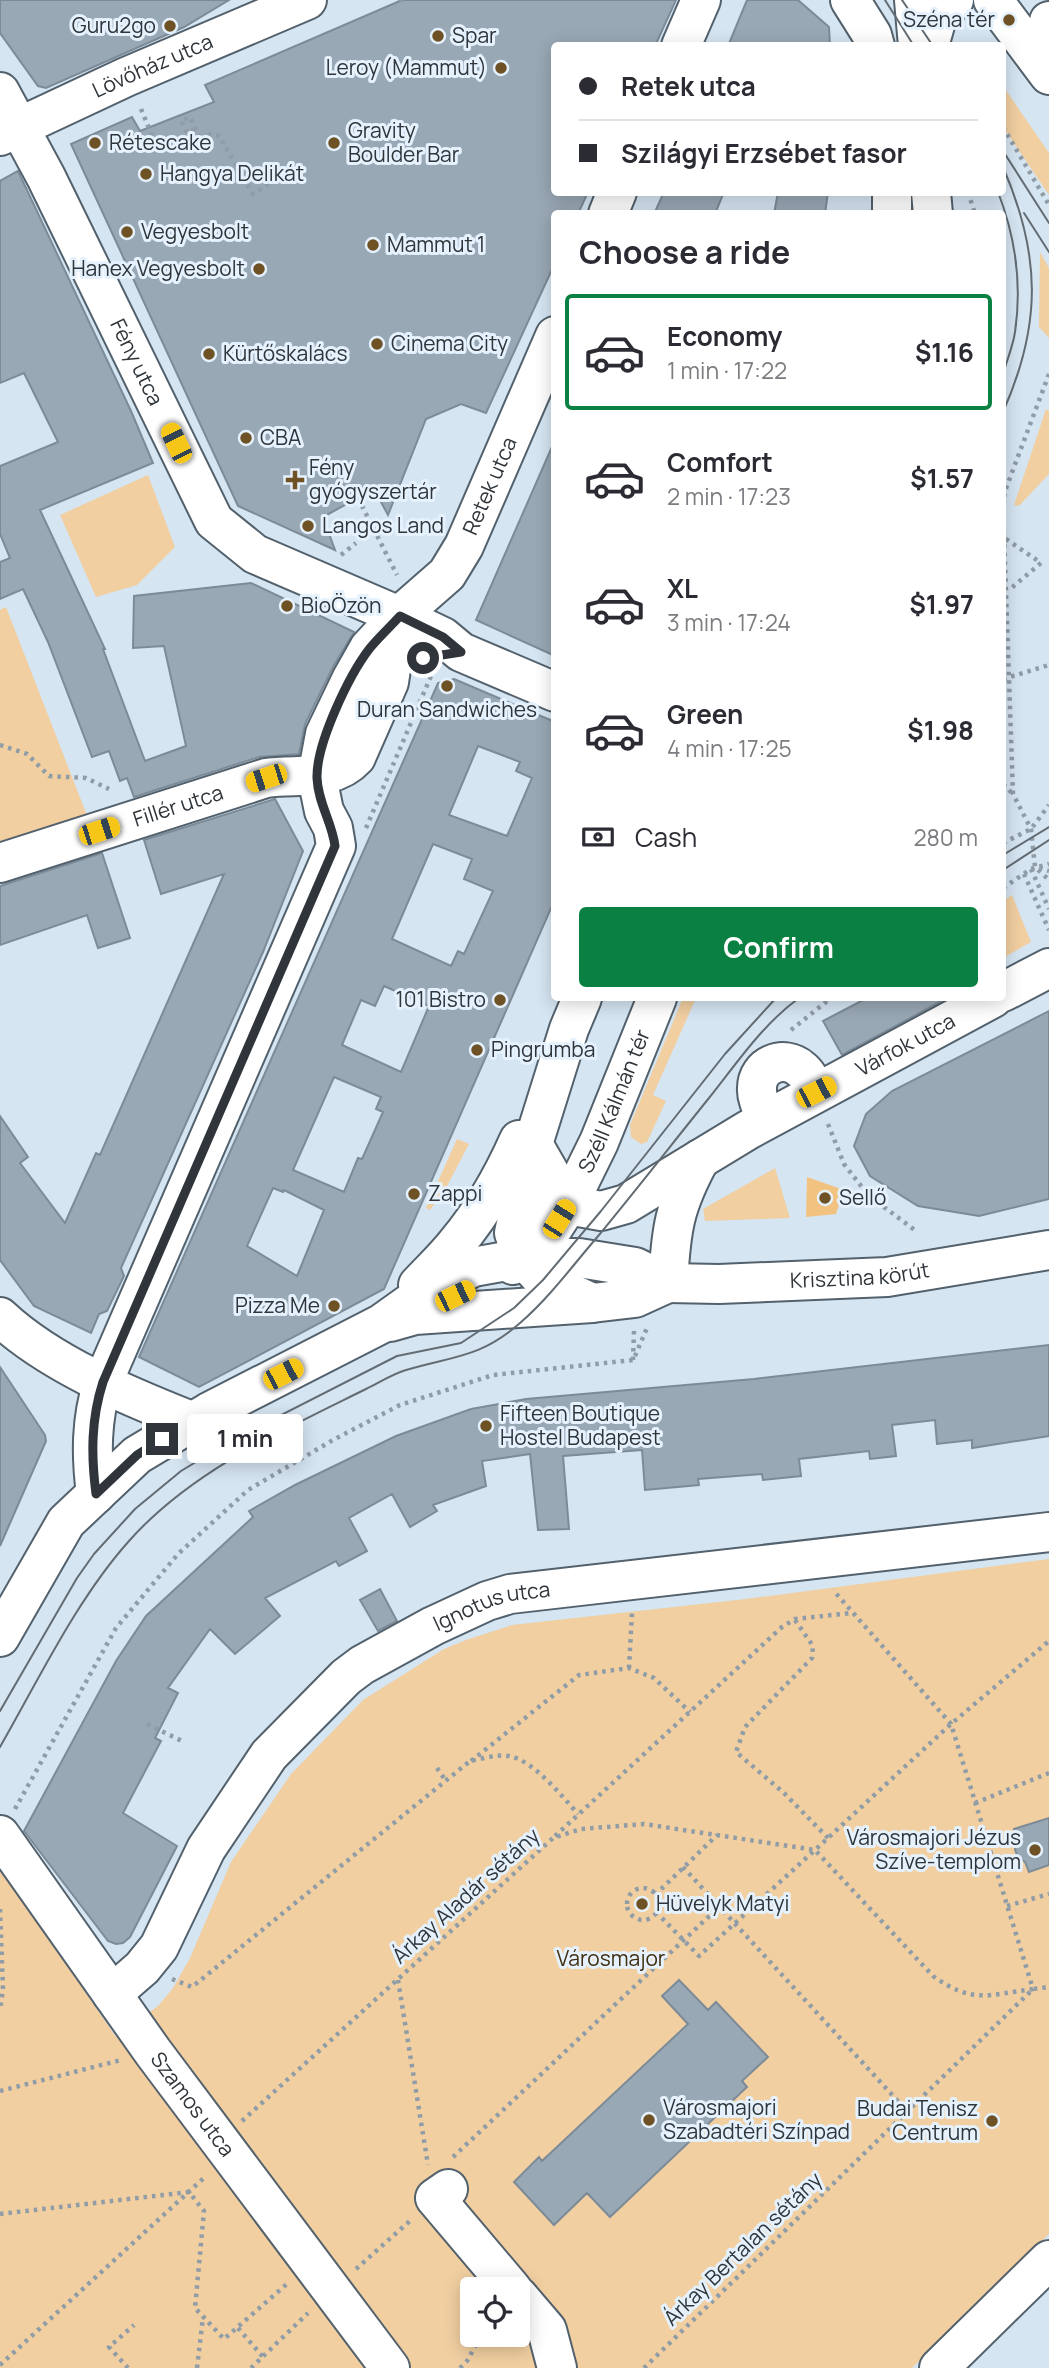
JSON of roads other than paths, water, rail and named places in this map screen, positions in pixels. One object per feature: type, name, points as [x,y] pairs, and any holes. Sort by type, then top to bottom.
[{"type":"street","name":"Lövőház utca","points":[[10,131],[127,77],[307,0]]},
{"type":"street","points":[[683,42],[701,0]]},
{"type":"street","points":[[850,0],[872,27]]},
{"type":"street","points":[[914,0],[918,42]]},
{"type":"street","points":[[930,42],[937,18],[954,0]]},
{"type":"street","points":[[993,0],[1046,70]]},
{"type":"street","points":[[1046,70],[1049,21]]},
{"type":"street","name":"Fény utca","points":[[0,92],[10,131],[214,521],[255,554],[401,601],[461,652],[551,690]]},
{"type":"street","name":"Retek utca","points":[[96,1494],[92,1447],[95,1408],[103,1382],[335,846],[333,828],[324,811],[317,777],[325,734],[352,678],[401,601],[447,574],[464,546],[551,345]]},
{"type":"street","points":[[317,777],[347,767],[356,757],[389,682],[401,601]]},
{"type":"street","points":[[389,682],[423,658],[461,652]]},
{"type":"street","name":"Fillér utca","points":[[0,863],[266,778],[287,775],[317,777]]},
{"type":"street","points":[[1006,990],[1049,968]]},
{"type":"street","name":"Széll Kálmán tér","points":[[523,1258],[550,1233],[568,1205],[599,1142],[656,1001]]},
{"type":"street","name":"Várfok utca","points":[[568,1205],[601,1211],[626,1204],[767,1119],[987,1001]]},
{"type":"street","points":[[576,1013],[533,1144],[514,1233],[523,1258],[543,1280],[592,1303]]},
{"type":"street","points":[[398,1320],[457,1244],[504,1173],[576,1013]]},
{"type":"street","name":"Széll Kálmán tér","points":[[533,1144],[568,1205]]},
{"type":"street","points":[[668,1283],[671,1231],[676,1210],[700,1159]]},
{"type":"street","points":[[504,1173],[506,1202],[518,1210],[568,1205],[572,1233],[576,1240],[602,1261]]},
{"type":"street","name":"Krisztina körút","points":[[592,1303],[635,1298],[668,1283],[887,1277],[1049,1250]]},
{"type":"street","points":[[0,1637],[66,1522],[137,1455],[191,1422],[398,1320],[430,1289],[473,1267],[523,1258],[579,1258],[602,1261]]},
{"type":"street","name":"Krisztina körút","points":[[602,1261],[635,1267],[668,1283]]},
{"type":"street","points":[[398,1320],[592,1303]]},
{"type":"street","points":[[0,1317],[37,1345],[103,1382],[191,1422]]},
{"type":"street","name":"Ignotus utca","points":[[112,1994],[142,1968],[159,1947],[206,1849],[269,1755],[362,1664],[433,1626],[492,1599],[559,1587],[1049,1532]]},
{"type":"street","name":"Szamos utca","points":[[7,1822],[112,1994],[385,2361]]},
{"type":"street","points":[[445,2182],[504,2277]]},
{"type":"street","points":[[939,2368],[1049,2260]]},
{"type":"street","points":[[530,2310],[547,2330],[558,2368]]},
{"type":"tram line","points":[[885,0],[911,42]]},
{"type":"tram line","points":[[902,0],[930,42]]},
{"type":"tram line","points":[[1006,156],[1049,223]]},
{"type":"tram line","points":[[1006,174],[1025,230],[1032,290],[1025,349],[1006,405]]},
{"type":"tram line","points":[[999,196],[1004,210]]},
{"type":"tram line","points":[[1024,213],[1049,252]]},
{"type":"tram line","points":[[1006,216],[1013,243],[1018,296],[1014,337],[1006,364]]},
{"type":"tram line","points":[[1006,853],[1049,827]]},
{"type":"tram line","points":[[1006,868],[1049,840]]},
{"type":"tram line","points":[[0,1711],[77,1578],[94,1554],[135,1509],[181,1471],[234,1439],[397,1356],[461,1343],[514,1308],[543,1280],[725,1054],[773,1001]]},
{"type":"tram line","points":[[0,1747],[92,1588],[129,1541],[154,1516],[209,1473],[271,1437],[396,1374],[479,1350],[520,1323],[551,1292],[599,1235],[751,1045],[773,1020],[795,1001]]},
{"type":"place","name":"Széna tér","points":[[1009,20]]},
{"type":"place","name":"Guru2go","points":[[170,26]]},
{"type":"place","name":"Spar","points":[[438,36]]},
{"type":"place","name":"Leroy (Mammut)","points":[[501,68]]},
{"type":"place","name":"Rétescake","points":[[95,143]]},
{"type":"place","name":"Gravity Boulder Bar","points":[[334,143]]},
{"type":"place","name":"Hangya Delikát","points":[[146,174]]},
{"type":"place","name":"Vegyesbolt","points":[[127,232]]},
{"type":"place","name":"Mammut 1","points":[[373,245]]},
{"type":"place","name":"Hanex Vegyesbolt","points":[[259,269]]},
{"type":"place","name":"Cinema City","points":[[377,344]]},
{"type":"place","name":"Kürtőskalács","points":[[209,354]]},
{"type":"place","name":"CBA","points":[[246,438]]},
{"type":"place","name":"Fény gyógyszertár","points":[[295,480]]},
{"type":"place","name":"Langos Land","points":[[308,526]]},
{"type":"place","name":"BioÖzön","points":[[287,606]]},
{"type":"place","name":"Duran Sandwiches","points":[[447,686]]},
{"type":"place","name":"101 Bistro","points":[[500,1000]]},
{"type":"place","name":"Pingrumba","points":[[477,1050]]},
{"type":"place","name":"Zappi","points":[[414,1194]]},
{"type":"place","name":"Sellő","points":[[825,1198]]},
{"type":"place","name":"Pizza Me","points":[[334,1306]]},
{"type":"place","name":"Fifteen Boutique Hostel Budapest","points":[[486,1426]]},
{"type":"place","name":"Városmajori Jézus Szíve-templom","points":[[1035,1850]]},
{"type":"place","name":"Hüvelyk Matyi","points":[[642,1904]]},
{"type":"place","name":"Városmajori Szabadtéri Színpad","points":[[649,2120]]},
{"type":"place","name":"Budai Tenisz Centrum","points":[[992,2121]]},
{"type":"park label","name":"Városmajor","points":[[611,1959]]}]
